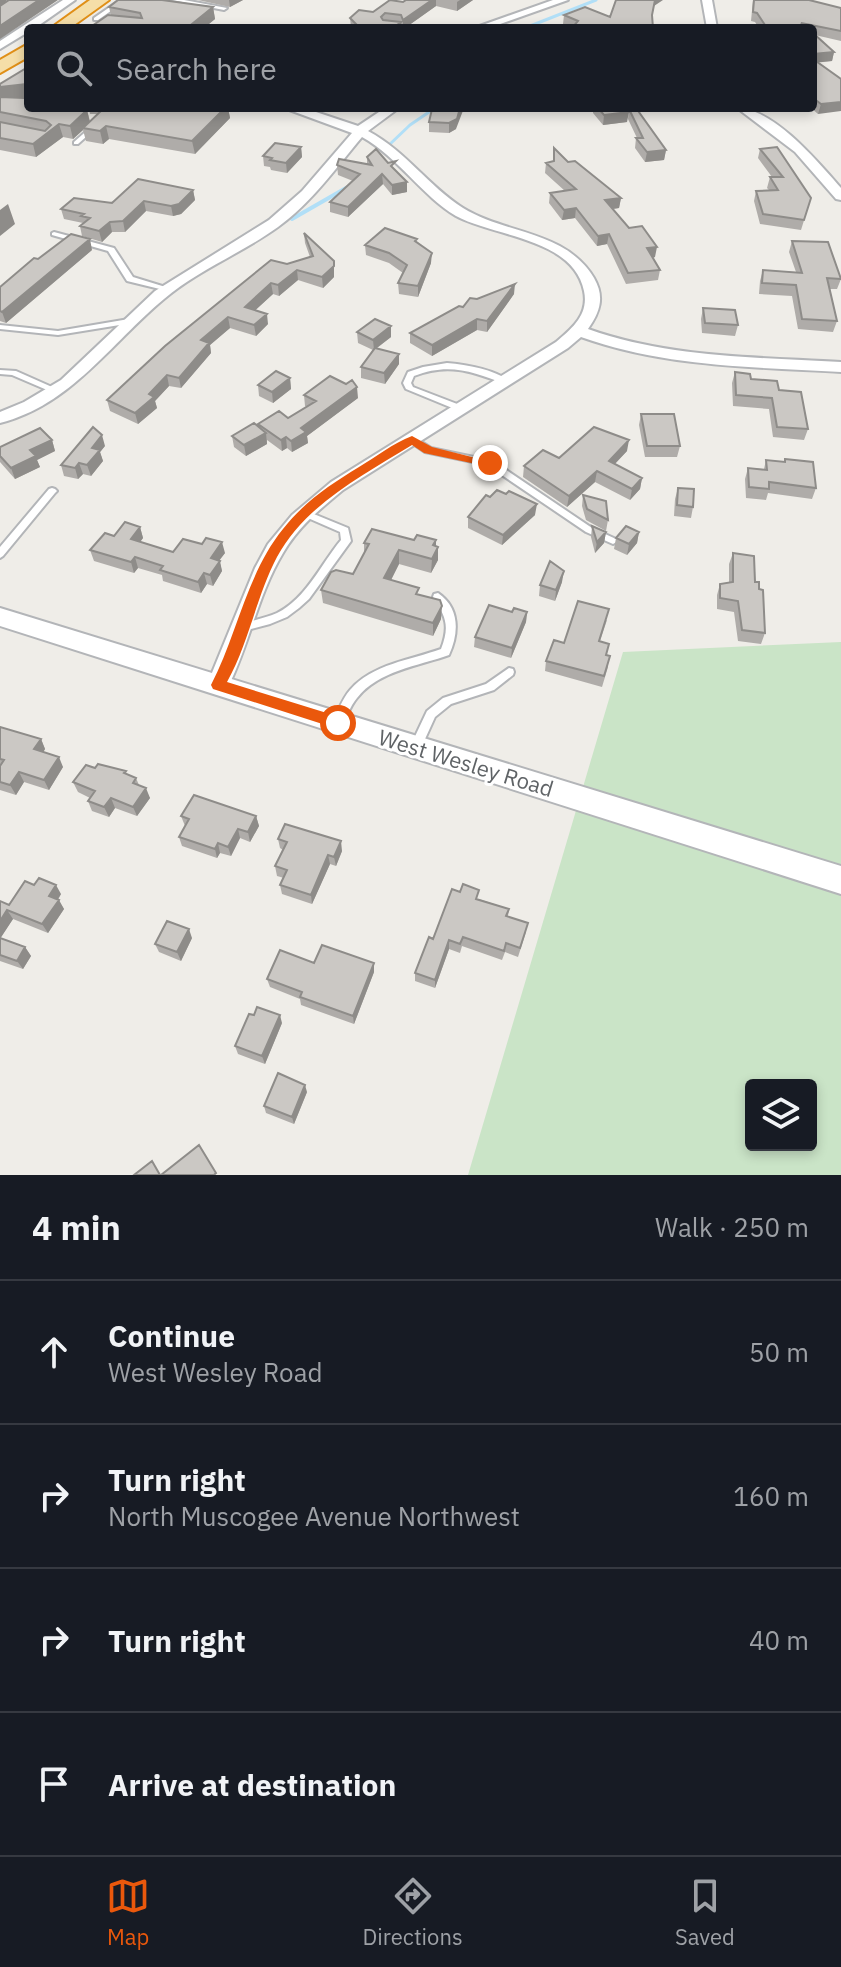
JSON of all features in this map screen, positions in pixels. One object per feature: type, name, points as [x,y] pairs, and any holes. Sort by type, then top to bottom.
[{"type":"highway","points":[[73,8],[101,0]]},
{"type":"street","points":[[491,24],[563,0]]},
{"type":"street","points":[[707,0],[711,24]]},
{"type":"street","points":[[42,24],[73,8]]},
{"type":"street","points":[[0,46],[24,34]]},
{"type":"street","points":[[218,685],[270,558],[304,513],[337,486],[580,331],[591,314],[594,296],[585,273],[573,260],[549,245],[457,210],[400,157],[361,130],[303,112]]},
{"type":"street","points":[[0,418],[57,391],[102,353],[129,321],[168,289],[252,238],[290,209],[331,168],[361,130],[387,112]]},
{"type":"street","points":[[748,112],[799,149],[839,189]]},
{"type":"street","points":[[580,331],[621,346],[668,356],[841,367]]},
{"type":"street","name":"West Wesley Road","points":[[0,618],[841,880]]},
{"type":"lane","points":[[175,0],[224,8]]},
{"type":"lane","points":[[96,19],[123,1]]},
{"type":"lane","points":[[165,7],[221,15]]},
{"type":"lane","points":[[73,8],[107,23]]},
{"type":"lane","points":[[76,143],[102,120]]},
{"type":"lane","points":[[54,234],[111,250],[130,279],[168,289]]},
{"type":"lane","points":[[0,327],[58,333],[129,321]]},
{"type":"lane","points":[[462,409],[410,389],[408,378],[429,367],[451,366],[487,371],[506,381]]},
{"type":"lane","points":[[0,372],[57,391]]},
{"type":"lane","points":[[412,439],[428,450],[490,463],[589,530],[613,541]]},
{"type":"lane","points":[[0,554],[52,491]]},
{"type":"lane","points":[[243,627],[272,622],[294,610],[346,541],[345,530],[304,513]]},
{"type":"lane","points":[[338,723],[351,696],[363,684],[388,671],[445,652],[453,627],[450,613],[438,597]]},
{"type":"lane","points":[[416,747],[431,714],[447,701],[490,687],[509,672]]},
{"type":"green space","points":[[841,642],[841,1175],[468,1175],[623,652]]},
{"type":"building","points":[[9,0],[39,0],[0,26],[0,6]]},
{"type":"building","points":[[118,0],[162,0],[213,7],[192,24],[95,24],[108,15],[142,18],[140,13],[109,7]]},
{"type":"building","points":[[390,0],[432,0],[403,20],[401,15],[385,13],[381,17],[383,20],[401,22],[398,24],[356,24],[350,18],[359,10],[373,12]]},
{"type":"building","points":[[616,0],[655,0],[653,24],[575,24],[578,21],[564,15],[585,7],[610,17]]},
{"type":"building","points":[[754,0],[809,0],[841,8],[841,31],[817,24],[764,24],[753,12]]},
{"type":"building","points":[[817,37],[834,52],[817,54]]},
{"type":"building","points":[[817,62],[841,79],[841,102],[821,104],[817,101]]},
{"type":"building","points":[[24,69],[24,84],[0,87],[0,84]]},
{"type":"building","points":[[0,97],[24,98],[24,112],[85,112],[70,126],[59,124],[33,144],[0,138],[0,122],[45,131],[51,125],[46,121],[0,112]]},
{"type":"building","points":[[100,112],[221,112],[192,141],[106,126],[100,131],[83,128]]},
{"type":"building","points":[[431,112],[459,112],[457,119],[449,123],[429,122]]},
{"type":"building","points":[[601,112],[629,112],[604,115]]},
{"type":"building","points":[[630,112],[639,112],[666,150],[647,152],[636,138],[643,138]]},
{"type":"building","points":[[275,143],[301,147],[286,163],[263,156]]},
{"type":"building","points":[[777,147],[811,198],[804,220],[763,214],[756,191],[778,190],[770,177],[783,177],[760,149]]},
{"type":"building","points":[[554,148],[568,162],[575,161],[621,198],[605,200],[629,228],[642,226],[657,247],[647,248],[660,270],[628,273],[609,234],[598,236],[576,208],[564,210],[550,193],[576,189],[546,163],[554,161]]},
{"type":"building","points":[[376,149],[388,163],[396,161],[391,166],[407,182],[392,185],[382,174],[348,207],[330,202],[360,174],[337,165],[339,159],[372,165],[367,157]]},
{"type":"building","points":[[138,179],[193,190],[179,204],[171,206],[144,201],[123,221],[110,222],[99,231],[80,226],[90,218],[81,216],[84,214],[61,209],[74,198],[112,203]]},
{"type":"building","points":[[385,228],[417,239],[415,241],[432,253],[418,286],[398,283],[407,265],[389,253],[365,245]]},
{"type":"building","points":[[304,233],[334,261],[334,266],[322,277],[297,270],[278,285],[271,283],[245,307],[267,314],[254,325],[228,317],[201,340],[209,343],[179,378],[167,375],[149,394],[154,397],[135,413],[107,400],[165,346],[271,260],[287,264],[313,256]]},
{"type":"building","points":[[71,234],[90,239],[0,311],[0,287],[34,258],[38,259]]},
{"type":"building","points":[[792,241],[828,242],[841,279],[827,278],[837,321],[802,319],[796,285],[762,283],[763,270],[802,273]]},
{"type":"building","points":[[515,284],[487,321],[477,319],[432,345],[410,333],[459,306],[463,307],[470,298],[477,299]]},
{"type":"building","points":[[703,308],[735,310],[738,325],[705,323]]},
{"type":"building","points":[[375,319],[391,326],[373,340],[357,332]]},
{"type":"building","points":[[375,348],[399,354],[384,373],[361,367]]},
{"type":"building","points":[[276,371],[290,378],[272,392],[258,385]]},
{"type":"building","points":[[735,372],[750,374],[751,379],[777,381],[779,390],[801,392],[808,429],[777,427],[772,398],[736,395]]},
{"type":"building","points":[[330,376],[346,384],[352,380],[357,387],[301,428],[306,432],[291,441],[286,437],[281,440],[258,424],[279,411],[288,418],[316,401],[304,395]]},
{"type":"building","points":[[641,414],[674,414],[680,446],[647,446]]},
{"type":"building","points":[[254,423],[266,433],[244,445],[232,436]]},
{"type":"building","points":[[93,427],[102,435],[92,448],[100,450],[87,465],[79,463],[75,468],[61,465]]},
{"type":"building","points":[[594,427],[629,440],[609,461],[642,478],[632,489],[597,471],[569,496],[524,466],[543,450],[559,458]]},
{"type":"building","points":[[40,428],[52,440],[30,450],[36,456],[11,468],[0,456],[0,447]]},
{"type":"building","points":[[785,459],[813,462],[816,488],[769,482],[769,489],[749,487],[748,468],[767,470],[766,460],[785,462]]},
{"type":"building","points":[[678,488],[694,489],[693,507],[677,505]]},
{"type":"building","points":[[497,490],[506,494],[509,491],[537,504],[503,535],[468,517],[486,495],[490,497]]},
{"type":"building","points":[[583,495],[606,501],[608,520],[587,509]]},
{"type":"building","points":[[125,522],[140,527],[131,539],[173,552],[183,539],[202,544],[206,538],[222,542],[211,558],[220,561],[210,575],[204,573],[198,582],[160,570],[163,566],[135,557],[131,562],[90,550],[105,533],[114,536]]},
{"type":"building","points":[[592,526],[606,532],[597,542]]},
{"type":"building","points":[[626,526],[639,532],[629,544],[616,538]]},
{"type":"building","points":[[372,529],[414,540],[417,535],[436,540],[433,545],[438,547],[432,559],[399,550],[384,578],[419,588],[416,594],[440,600],[442,606],[433,623],[321,590],[331,572],[336,570],[353,574],[369,544],[364,543]]},
{"type":"building","points":[[733,553],[754,556],[755,582],[759,582],[759,589],[763,590],[765,633],[742,630],[738,601],[720,598],[720,584],[733,582]]},
{"type":"building","points":[[550,561],[564,571],[556,590],[540,585]]},
{"type":"building","points":[[578,601],[609,609],[599,641],[609,644],[606,655],[610,656],[604,676],[546,661],[554,640],[564,643]]},
{"type":"building","points":[[489,605],[512,612],[514,608],[527,612],[512,648],[475,637]]},
{"type":"building","points":[[0,727],[41,739],[34,749],[59,757],[44,780],[19,772],[10,785],[0,782],[0,766],[4,760],[0,759]]},
{"type":"building","points":[[98,764],[126,771],[124,773],[136,778],[133,783],[146,788],[133,807],[111,798],[104,807],[88,801],[95,791],[73,782],[86,765],[95,768]]},
{"type":"building","points":[[194,795],[256,816],[248,832],[238,829],[228,847],[218,843],[215,849],[179,837],[189,819],[181,816]]},
{"type":"building","points":[[285,824],[341,841],[334,857],[328,855],[311,895],[280,885],[287,870],[275,866],[287,842],[278,839]]},
{"type":"building","points":[[39,878],[56,885],[49,896],[59,900],[42,924],[7,910],[0,921],[0,901],[9,905],[25,881],[34,885]]},
{"type":"building","points":[[463,884],[479,890],[476,899],[509,909],[506,916],[528,923],[520,948],[506,943],[504,951],[463,937],[460,944],[449,940],[435,980],[415,973],[429,937],[433,939],[452,889],[460,892]]},
{"type":"building","points":[[167,921],[189,929],[177,952],[155,944]]},
{"type":"building","points":[[0,938],[25,947],[17,961],[0,955]]},
{"type":"building","points":[[322,945],[374,963],[353,1016],[300,997],[302,992],[267,979],[280,950],[314,963]]},
{"type":"building","points":[[257,1007],[280,1015],[262,1056],[235,1046],[249,1014],[254,1015]]},
{"type":"building","points":[[278,1073],[305,1085],[292,1117],[264,1106]]},
{"type":"building","points":[[199,1145],[216,1173],[214,1175],[161,1175]]},
{"type":"building","points":[[152,1161],[160,1175],[134,1175]]},
{"type":"waterway","points":[[535,24],[596,0]]},
{"type":"waterway","points":[[389,145],[429,112]]},
{"type":"waterway","points":[[292,219],[346,188]]},
{"type":"route","points":[[338,723],[218,685],[228,668],[270,558],[286,533],[309,507],[412,439],[428,450],[490,463]]}]
